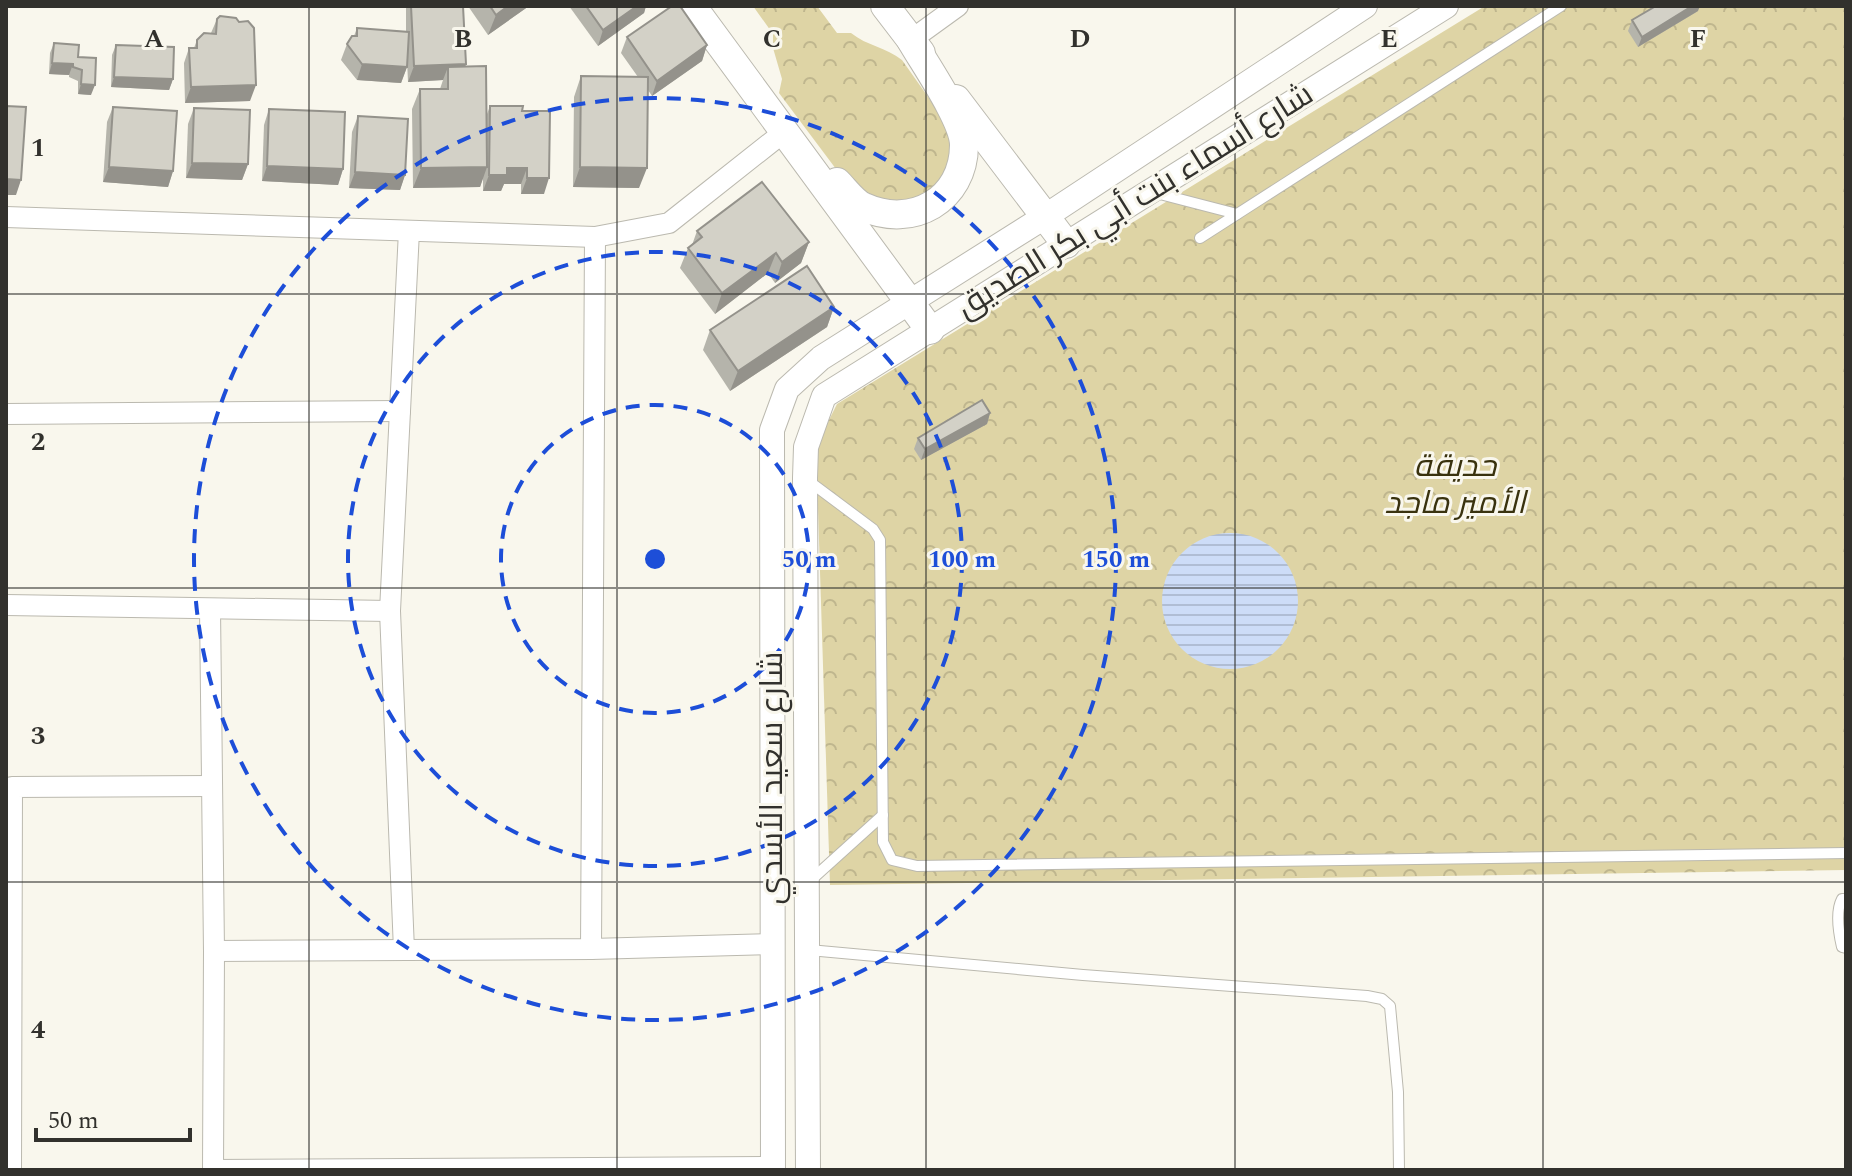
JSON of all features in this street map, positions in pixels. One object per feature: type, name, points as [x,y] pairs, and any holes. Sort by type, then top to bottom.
[{"type":"main road","points":[[692,6],[930,330]]},
{"type":"main road","points":[[885,6],[1066,244]]},
{"type":"main road","points":[[784,132],[861,206],[889,215],[922,211],[944,198],[957,175],[964,144],[954,114],[911,40]]},
{"type":"street","points":[[911,40],[958,6]]},
{"type":"street","name":"شارع أسماء بنت أبي بكر الصديق","points":[[787,389],[821,358],[1046,216],[1365,6]]},
{"type":"street","name":"شارع أسماء بنت أبي بكر الصديق","points":[[824,396],[1446,6]]},
{"type":"street","points":[[6,217],[595,237],[669,223],[784,132]]},
{"type":"street","points":[[404,950],[390,611],[409,231]]},
{"type":"street","points":[[591,949],[595,237]]},
{"type":"street","name":"شارع سعيد الأسدي","points":[[773,1168],[772,430],[787,389]]},
{"type":"street","name":"شارع سعيد الأسدي","points":[[808,1170],[805,478],[806,447],[824,396]]},
{"type":"street","points":[[6,414],[400,411]]},
{"type":"street","points":[[6,605],[390,611]]},
{"type":"street","points":[[210,609],[213,1170],[773,1168]]},
{"type":"street","points":[[11,1170],[9,939],[12,787],[212,786]]},
{"type":"street","points":[[214,951],[591,949],[772,944]]},
{"type":"lane","points":[[1200,238],[1561,6]]},
{"type":"lane","points":[[1150,192],[1237,214]]},
{"type":"lane","points":[[805,478],[873,529],[880,540],[883,842],[892,860],[917,866],[1846,853]]},
{"type":"lane","points":[[807,884],[883,815]]},
{"type":"lane","points":[[1846,899],[1842,899],[1839,906],[1840,937],[1842,947],[1846,948]]},
{"type":"lane","points":[[807,950],[1382,999],[1390,1006],[1391,1016],[1398,1092],[1399,1170]]},
{"type":"green space","points":[[753,6],[817,6],[837,33],[851,33],[902,60],[950,128],[956,153],[944,187],[912,209],[860,201],[779,93],[782,79],[773,48],[773,34]]},
{"type":"green space","name":"حديقة الأمير ماجد","points":[[1485,6],[1846,6],[1846,870],[830,885],[816,446],[837,404]]},
{"type":"water","points":[[1230,533],[1256,538],[1278,553],[1293,575],[1298,601],[1293,627],[1278,649],[1256,664],[1230,669],[1204,664],[1182,649],[1167,627],[1162,601],[1167,575],[1182,553],[1204,538]]},
{"type":"building","points":[[411,6],[463,6],[466,64],[414,66]]},
{"type":"building","points":[[490,6],[508,6],[496,15]]},
{"type":"building","points":[[586,6],[637,6],[603,30]]},
{"type":"building","points":[[672,6],[680,6],[707,45],[657,81],[627,37]]},
{"type":"building","points":[[1656,6],[1692,6],[1642,37],[1632,20]]},
{"type":"building","points":[[220,16],[236,18],[239,22],[248,21],[254,28],[256,85],[191,87],[189,48],[197,48],[197,40],[204,33],[216,34]]},
{"type":"building","points":[[357,28],[409,32],[407,67],[362,64],[347,44],[352,36],[357,36]]},
{"type":"building","points":[[54,43],[79,45],[78,57],[96,58],[95,85],[81,84],[82,70],[73,67],[73,64],[52,63]]},
{"type":"building","points":[[116,45],[174,47],[173,79],[114,77]]},
{"type":"building","points":[[486,66],[487,167],[421,168],[420,89],[448,89],[448,67]]},
{"type":"building","points":[[581,76],[648,77],[647,168],[580,167]]},
{"type":"building","points":[[6,106],[26,107],[21,180],[6,179]]},
{"type":"building","points":[[490,106],[523,106],[522,111],[550,111],[549,178],[527,178],[527,168],[507,168],[507,175],[489,175]]},
{"type":"building","points":[[113,107],[177,111],[173,171],[109,167]]},
{"type":"building","points":[[194,108],[250,110],[248,164],[192,163]]},
{"type":"building","points":[[269,109],[345,112],[343,169],[267,166]]},
{"type":"building","points":[[358,116],[408,119],[405,175],[355,172]]},
{"type":"building","points":[[762,182],[809,242],[782,262],[776,253],[722,293],[688,248],[702,237],[697,231]]},
{"type":"building","points":[[807,266],[834,307],[738,371],[710,330]]},
{"type":"building","points":[[982,400],[990,413],[925,449],[918,438]]}]
